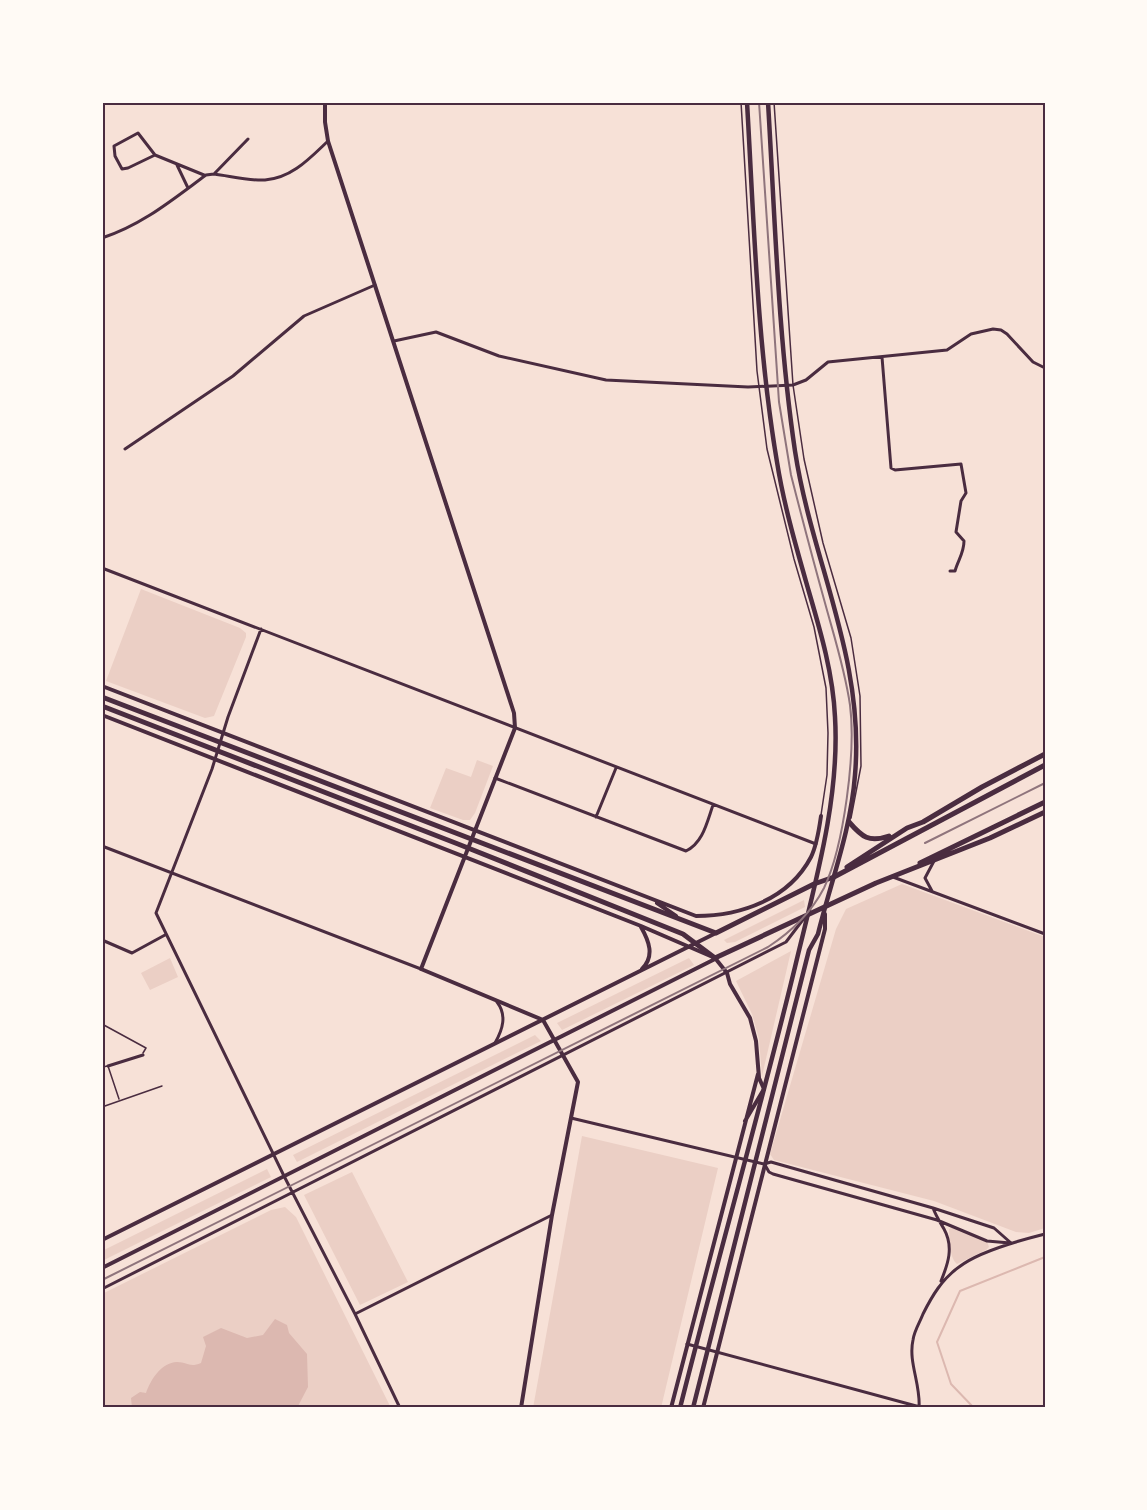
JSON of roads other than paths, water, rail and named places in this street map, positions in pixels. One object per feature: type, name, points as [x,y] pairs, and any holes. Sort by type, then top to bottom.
[{"type":"main road","points":[[680,1408],[807,915],[831,800],[836,718],[828,657],[799,558],[777,465],[764,370],[747,102]]},
{"type":"main road","points":[[693,1408],[809,950],[818,934],[849,822],[856,757],[856,726],[849,663],[812,527],[798,465],[768,102]]},
{"type":"main road","points":[[102,697],[716,933],[814,884],[834,877],[1045,765]]},
{"type":"main road","points":[[102,706],[683,934],[715,958],[892,877],[1045,802]]},
{"type":"main road","points":[[879,853],[923,822],[982,787],[1045,754]]},
{"type":"main road","points":[[892,877],[1045,812]]},
{"type":"main road","points":[[849,822],[862,835],[874,840],[923,822]]},
{"type":"main road","points":[[834,877],[857,859],[907,828]]},
{"type":"street","points":[[325,102],[328,141],[514,713],[515,728],[421,969]]},
{"type":"street","points":[[155,155],[122,169],[115,156],[114,146],[138,133],[155,155],[177,165],[206,175],[265,180],[290,173],[306,162],[328,141]]},
{"type":"street","points":[[214,174],[248,139]]},
{"type":"street","points":[[177,165],[188,188]]},
{"type":"street","points":[[102,238],[152,216],[206,175]]},
{"type":"street","points":[[125,449],[233,376],[304,316],[375,285]]},
{"type":"street","points":[[393,341],[436,332],[499,357],[606,380],[748,387],[790,386],[806,380],[828,362],[947,350],[972,334],[993,329],[1007,334],[1033,362],[1045,368]]},
{"type":"street","points":[[882,357],[891,468],[896,470],[961,464],[966,493],[961,501],[956,532],[964,541],[964,552],[959,558],[955,571],[950,571]]},
{"type":"street","points":[[102,568],[816,844]]},
{"type":"street","points":[[261,629],[215,760],[156,913],[400,1408]]},
{"type":"street","points":[[102,686],[696,916],[736,913],[764,902],[787,888],[802,873],[816,844],[821,816]]},
{"type":"street","points":[[102,715],[641,926],[715,958],[727,973],[729,984],[750,1018],[756,1041],[759,1071],[764,1089],[745,1121]]},
{"type":"street","points":[[596,817],[616,768]]},
{"type":"street","points":[[495,778],[686,851],[695,847],[701,837],[713,805]]},
{"type":"street","points":[[102,846],[421,969],[543,1020],[578,1082],[552,1215],[521,1408]]},
{"type":"street","points":[[932,891],[926,878],[934,861]]},
{"type":"street","points":[[892,877],[1045,934]]},
{"type":"street","points":[[652,899],[683,921]]},
{"type":"street","points":[[704,1408],[825,929],[824,907]]},
{"type":"street","points":[[102,1289],[786,942],[807,915]]},
{"type":"street","points":[[639,972],[645,966],[650,948],[641,926]]},
{"type":"street","points":[[102,1240],[716,933]]},
{"type":"street","points":[[102,940],[132,952],[165,935]]},
{"type":"street","points":[[102,1268],[715,958]]},
{"type":"street","points":[[494,1044],[503,1024],[501,1008],[495,1000]]},
{"type":"street","points":[[104,1067],[143,1054]]},
{"type":"street","points":[[671,1408],[759,1071]]},
{"type":"street","points":[[571,1118],[745,1160],[764,1164],[776,1163],[933,1208],[993,1228],[1011,1243]]},
{"type":"street","points":[[764,1164],[773,1174],[937,1220],[987,1240],[1011,1243]]},
{"type":"street","points":[[687,1344],[919,1407],[920,1393],[912,1357],[913,1339],[950,1260],[945,1231],[937,1220],[933,1208]]},
{"type":"street","points":[[355,1314],[552,1215]]},
{"type":"street","points":[[940,1284],[960,1266],[1011,1243],[1045,1234]]},
{"type":"lane","points":[[741,102],[759,386],[767,449],[777,495],[814,627],[826,688],[828,743],[821,816]]},
{"type":"lane","points":[[774,102],[790,386]]},
{"type":"lane","points":[[102,1024],[146,1048],[143,1054]]},
{"type":"lane","points":[[104,1067],[120,1101]]},
{"type":"lane","points":[[102,1107],[162,1086]]},
{"type":"waterway","points":[[974,1408],[951,1384],[937,1342],[960,1291],[1045,1257]]},
{"type":"railway","points":[[102,1280],[768,947],[800,921],[824,888],[837,848],[847,798],[851,748],[850,705],[839,653],[791,475],[779,402],[759,102]]},
{"type":"railway","points":[[925,843],[1045,783]]}]
